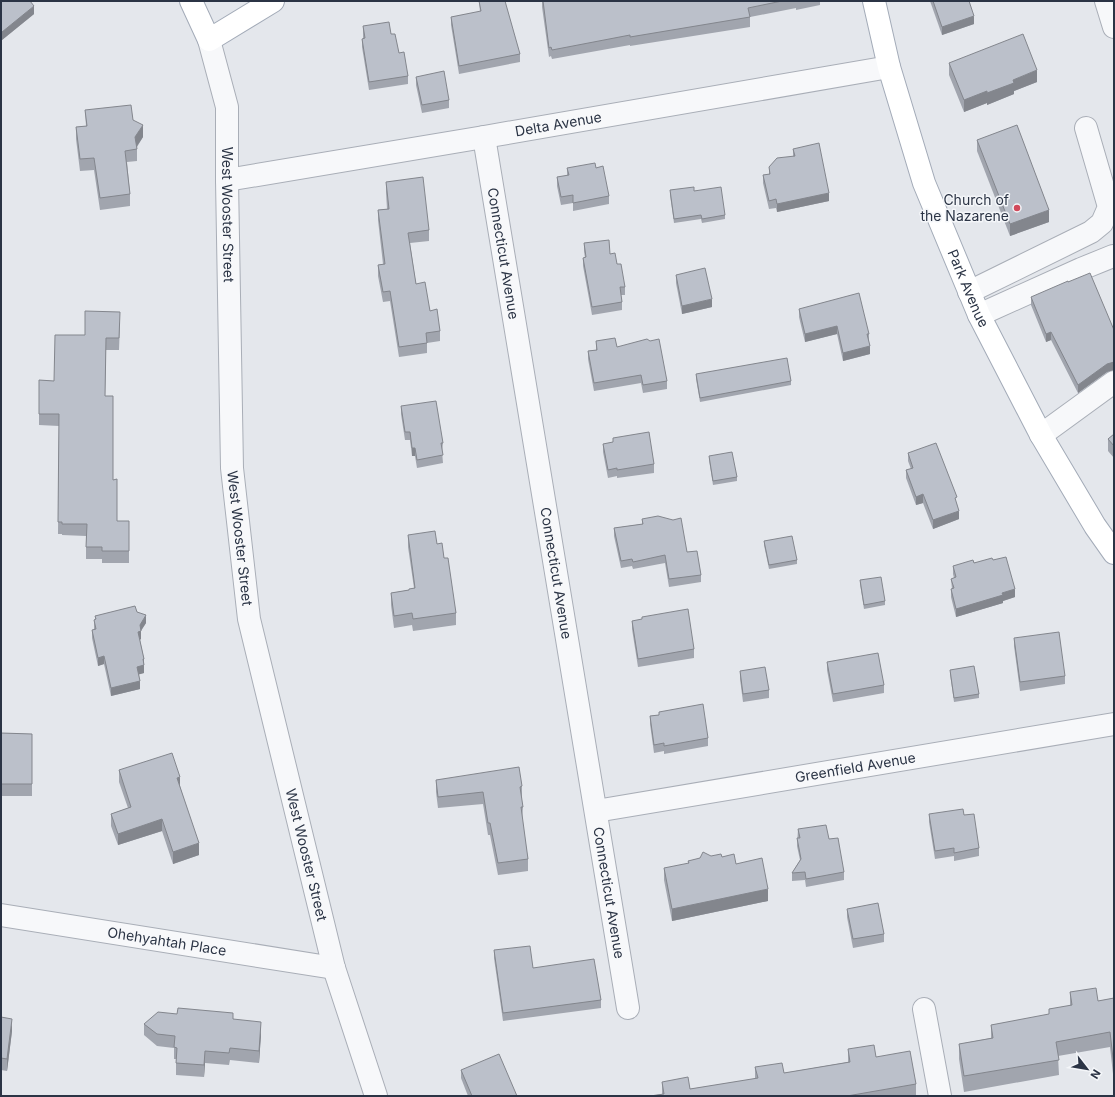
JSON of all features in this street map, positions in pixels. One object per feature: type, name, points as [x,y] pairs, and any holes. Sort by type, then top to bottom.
[{"type":"main road","points":[[192,1],[209,40],[273,1]]},
{"type":"main road","name":"Park Avenue","points":[[874,1],[889,67],[924,183],[969,292],[979,315],[1041,435],[1095,526],[1114,553]]},
{"type":"street","points":[[1106,1],[1114,27]]},
{"type":"street","name":"West Wooster Street","points":[[209,40],[227,107],[232,468],[249,619],[334,968],[376,1096]]},
{"type":"street","name":"Delta Avenue","points":[[227,180],[889,67]]},
{"type":"street","points":[[969,292],[1091,232],[1102,223],[1109,207],[1086,128]]},
{"type":"street","name":"Connecticut Avenue","points":[[484,137],[628,1008]]},
{"type":"street","points":[[979,315],[1081,268],[1114,256]]},
{"type":"street","points":[[1041,435],[1114,382]]},
{"type":"street","name":"Greenfield Avenue","points":[[596,811],[1114,724]]},
{"type":"street","name":"Ohehyahtah Place","points":[[1,915],[334,968]]},
{"type":"street","points":[[924,1009],[940,1096]]},
{"type":"building","points":[[1,1],[30,1],[34,6],[2,32]]},
{"type":"building","points":[[479,1],[505,1],[520,54],[459,66],[451,17],[481,11]]},
{"type":"building","points":[[543,1],[782,1],[748,8],[750,17],[630,37],[630,35],[552,50],[551,47],[549,48]]},
{"type":"building","points":[[933,1],[969,1],[974,16],[942,27]]},
{"type":"building","points":[[389,22],[391,34],[395,34],[399,53],[404,52],[408,76],[369,82],[362,39],[365,38],[363,26]]},
{"type":"building","points":[[1023,34],[1037,70],[1013,80],[1014,83],[964,100],[949,63]]},
{"type":"building","points":[[444,71],[449,100],[422,105],[416,77]]},
{"type":"building","points":[[131,105],[133,120],[143,125],[135,137],[137,149],[125,151],[130,194],[100,198],[94,158],[80,159],[76,127],[87,126],[85,110]]},
{"type":"building","points":[[1017,125],[1049,210],[1010,224],[977,140]]},
{"type":"building","points":[[819,143],[829,193],[777,204],[776,199],[769,201],[763,175],[770,174],[769,167],[777,158],[795,156],[793,149]]},
{"type":"building","points":[[595,163],[596,168],[603,166],[609,196],[573,203],[573,195],[561,197],[557,177],[569,175],[567,168]]},
{"type":"building","points":[[423,177],[429,230],[408,233],[416,284],[425,282],[430,311],[437,309],[440,331],[426,333],[427,343],[399,347],[390,291],[383,292],[378,265],[385,264],[378,210],[389,209],[386,182]]},
{"type":"building","points":[[694,187],[694,191],[721,187],[725,215],[702,219],[701,215],[674,219],[670,190]]},
{"type":"building","points":[[609,240],[610,254],[615,253],[617,264],[621,264],[625,287],[620,287],[622,302],[592,307],[583,258],[586,257],[584,243]]},
{"type":"building","points":[[705,268],[712,299],[682,306],[676,275]]},
{"type":"building","points":[[1090,273],[1114,330],[1114,362],[1107,364],[1078,385],[1051,332],[1046,334],[1031,297]]},
{"type":"building","points":[[859,293],[869,334],[867,334],[870,346],[843,353],[837,326],[805,334],[799,309]]},
{"type":"building","points":[[85,311],[120,312],[119,338],[106,338],[105,396],[113,396],[113,480],[117,479],[117,521],[129,521],[129,551],[102,551],[102,547],[86,547],[87,524],[62,524],[62,522],[58,522],[59,414],[39,414],[39,380],[54,381],[55,335],[85,335]]},
{"type":"building","points":[[615,338],[617,347],[647,339],[650,341],[659,339],[667,381],[643,385],[641,375],[594,383],[588,351],[597,350],[596,341]]},
{"type":"building","points":[[787,358],[791,381],[700,398],[696,374]]},
{"type":"building","points":[[436,401],[443,443],[441,443],[443,455],[417,460],[415,448],[412,448],[410,432],[405,432],[401,406]]},
{"type":"building","points":[[649,432],[654,464],[608,470],[603,444],[613,442],[613,438]]},
{"type":"building","points":[[1114,434],[1114,446],[1108,439]]},
{"type":"building","points":[[936,443],[957,497],[955,498],[959,511],[933,520],[923,494],[916,497],[906,470],[913,468],[908,453]]},
{"type":"building","points":[[732,452],[737,477],[713,481],[709,456]]},
{"type":"building","points":[[658,516],[673,520],[681,518],[687,552],[697,551],[701,575],[669,579],[665,555],[633,562],[632,559],[621,561],[614,528],[643,524],[642,519]]},
{"type":"building","points":[[435,531],[437,544],[442,543],[444,558],[448,558],[456,613],[413,619],[412,613],[394,616],[391,593],[415,588],[408,535]]},
{"type":"building","points":[[792,536],[797,560],[769,565],[764,541]]},
{"type":"building","points":[[1006,557],[1015,589],[1002,593],[1003,595],[956,609],[951,589],[954,588],[951,579],[956,577],[953,566],[973,560],[974,563],[992,558],[993,560]]},
{"type":"building","points":[[881,577],[885,601],[864,605],[860,580]]},
{"type":"building","points":[[135,606],[137,612],[146,615],[140,625],[141,631],[138,632],[144,659],[144,665],[137,667],[140,681],[111,688],[104,656],[98,658],[92,630],[96,629],[94,620],[96,619],[95,616]]},
{"type":"building","points":[[688,609],[694,649],[638,659],[632,621],[642,619],[642,617]]},
{"type":"building","points":[[1059,632],[1065,676],[1020,682],[1014,638]]},
{"type":"building","points":[[878,653],[884,685],[833,694],[827,662]]},
{"type":"building","points":[[974,666],[979,694],[954,698],[950,670]]},
{"type":"building","points":[[765,667],[769,690],[743,694],[740,671]]},
{"type":"building","points":[[703,704],[708,738],[664,746],[664,743],[654,745],[650,716],[659,715],[659,712]]},
{"type":"building","points":[[1,733],[32,734],[32,784],[1,784]]},
{"type":"building","points":[[172,753],[180,777],[177,778],[199,843],[173,852],[162,819],[118,834],[111,814],[131,807],[119,770]]},
{"type":"building","points":[[519,767],[522,786],[520,787],[523,807],[521,807],[528,859],[498,863],[490,823],[488,823],[483,792],[438,797],[436,780]]},
{"type":"building","points":[[963,809],[964,815],[974,814],[979,848],[954,853],[954,848],[935,851],[929,814]]},
{"type":"building","points":[[826,825],[829,839],[838,838],[844,872],[806,879],[805,872],[792,873],[801,859],[797,838],[800,838],[798,829]]},
{"type":"building","points":[[703,852],[711,856],[721,854],[722,857],[734,854],[736,864],[762,858],[768,889],[672,909],[664,868],[689,863],[688,861],[700,858]]},
{"type":"building","points":[[878,903],[884,934],[853,939],[847,909]]},
{"type":"building","points":[[530,946],[533,968],[594,959],[601,1000],[503,1013],[494,950]]},
{"type":"building","points":[[1096,988],[1098,1001],[1114,998],[1114,1067],[1110,1032],[1056,1042],[1059,1060],[964,1076],[959,1044],[993,1038],[991,1025],[1049,1014],[1049,1009],[1072,1005],[1070,992]]},
{"type":"building","points":[[178,1008],[233,1013],[233,1019],[261,1022],[259,1051],[230,1048],[229,1053],[205,1051],[204,1065],[176,1063],[177,1048],[174,1047],[175,1036],[157,1034],[144,1024],[158,1012],[177,1014]]},
{"type":"building","points":[[1,1017],[12,1019],[7,1059],[1,1058]]},
{"type":"building","points":[[874,1045],[876,1057],[910,1051],[916,1084],[847,1096],[650,1096],[664,1094],[662,1082],[688,1077],[690,1089],[758,1078],[755,1067],[782,1063],[784,1073],[850,1062],[848,1049]]},
{"type":"building","points":[[499,1054],[517,1096],[472,1096],[461,1070]]},
{"type":"place","name":"Church of the Nazarene","points":[[1017,208]]}]
